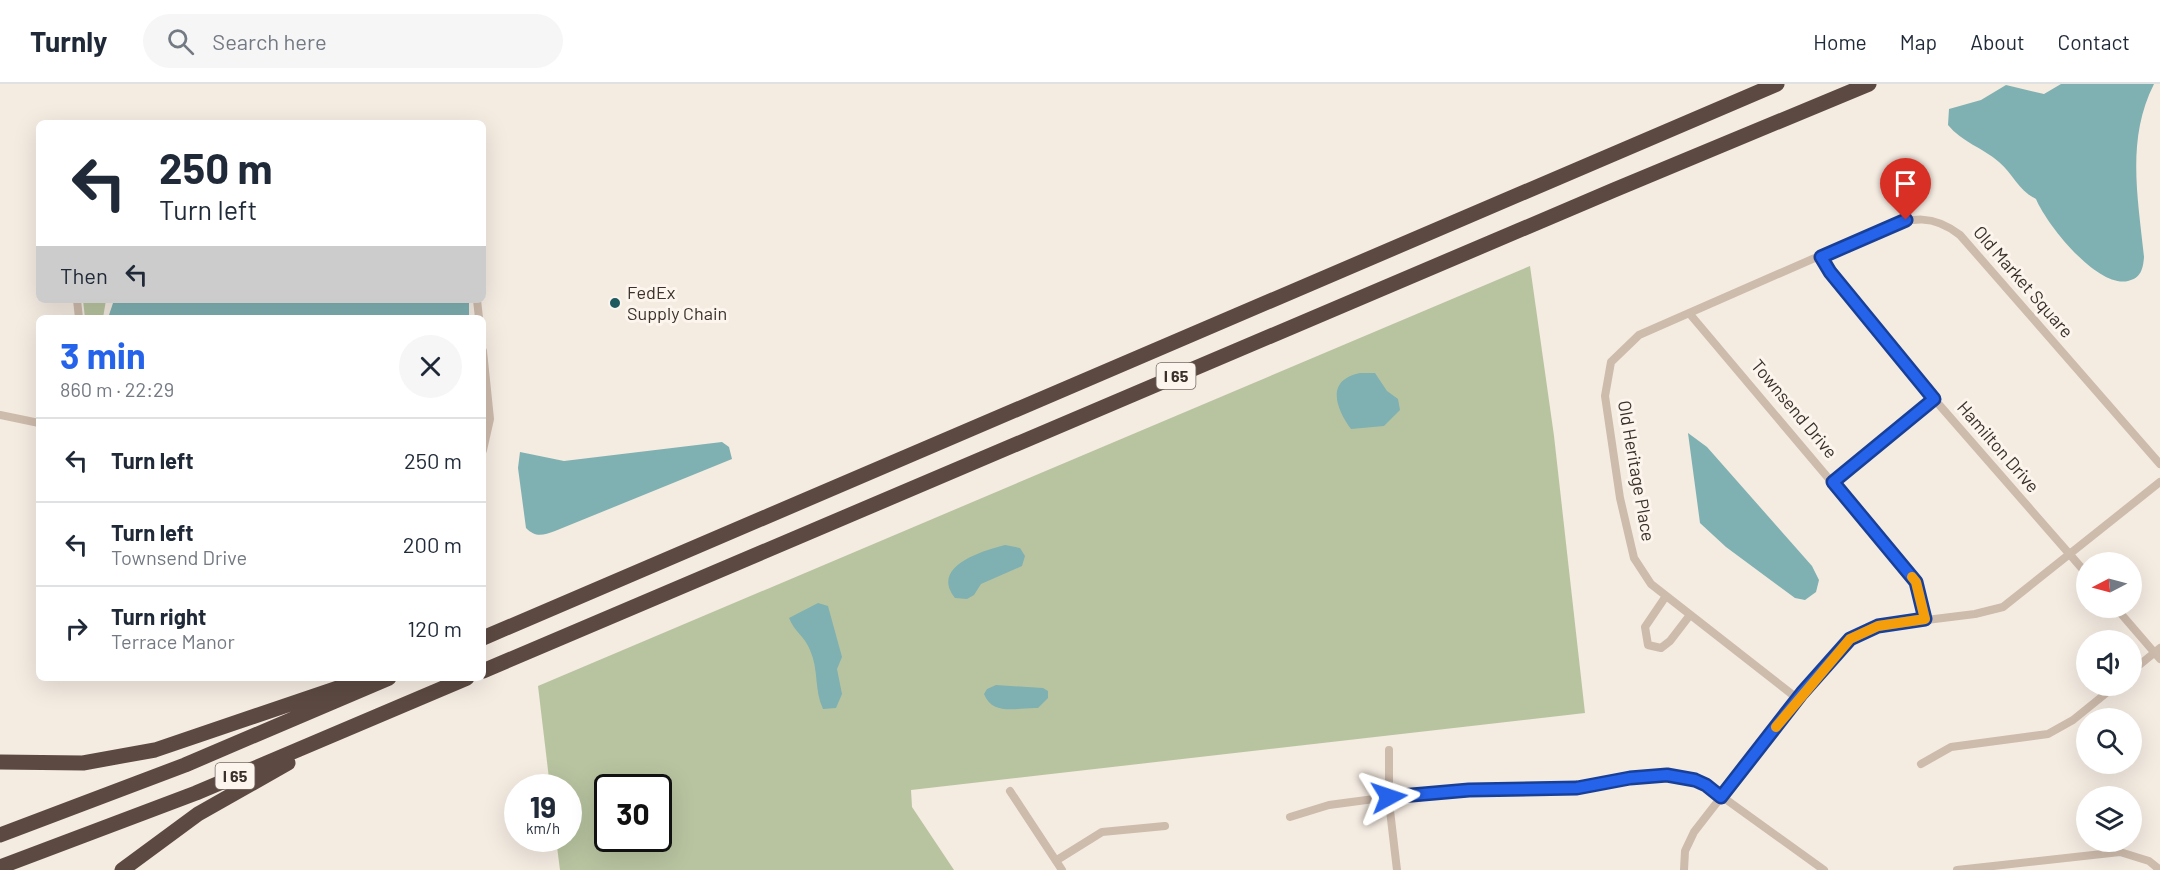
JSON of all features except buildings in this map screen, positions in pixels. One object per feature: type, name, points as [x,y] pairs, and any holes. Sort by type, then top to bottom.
[{"type":"highway","name":"I 65","points":[[486,637],[1778,84]]},
{"type":"highway","name":"I 65","points":[[486,670],[1581,204],[1869,84]]},
{"type":"highway","points":[[0,762],[84,763],[155,750],[358,681]]},
{"type":"highway","name":"I 65","points":[[0,835],[185,765],[382,681]]},
{"type":"highway","name":"I 65","points":[[0,867],[196,793],[460,681]]},
{"type":"highway","points":[[122,870],[198,814],[339,732]]},
{"type":"street","name":"Old Market Square","points":[[1689,313],[1906,220],[1935,219],[1948,225],[1960,235],[2160,464]]},
{"type":"street","name":"Hamilton Drive","points":[[1821,257],[1830,272],[1934,399],[2076,561]]},
{"type":"street","name":"Townsend Drive","points":[[1689,313],[1916,582],[1925,619]]},
{"type":"street","name":"Old Heritage Place","points":[[1689,313],[1639,335],[1611,362],[1605,396],[1620,498],[1634,558],[1651,584],[1798,699]]},
{"type":"street","points":[[486,380],[490,419],[486,437]]},
{"type":"street","points":[[1833,482],[1934,399]]},
{"type":"street","points":[[0,415],[36,422]]},
{"type":"street","points":[[1684,870],[1685,851],[1694,832],[1798,699],[1850,639],[1878,626],[1975,614],[2003,607],[2160,482]]},
{"type":"street","points":[[1666,596],[1645,627],[1648,645],[1661,648],[1670,641],[1690,615]]},
{"type":"street","points":[[2125,618],[2158,653],[2142,664]]},
{"type":"street","points":[[1921,764],[1951,747],[2048,735],[2073,720],[2103,696]]},
{"type":"street","points":[[1389,750],[1389,797],[1397,870]]},
{"type":"street","points":[[1290,817],[1329,805],[1389,797],[1469,790],[1577,788],[1630,778],[1667,775],[1695,780],[1706,785],[1824,870]]},
{"type":"street","points":[[1010,791],[1062,870]]},
{"type":"street","points":[[1057,860],[1102,832],[1165,826]]},
{"type":"street","points":[[1957,870],[2120,852],[2150,861],[2160,870]]},
{"type":"green space","points":[[1530,266],[1554,436],[1585,713],[911,790],[912,807],[954,870],[560,870],[558,852],[582,852],[582,774],[548,774],[538,686]]},
{"type":"green space","points":[[83,303],[106,303],[104,315],[85,315]]},
{"type":"water","points":[[2061,84],[2154,84],[2145,105],[2137,147],[2137,191],[2144,257],[2140,272],[2132,280],[2116,281],[2088,265],[2062,238],[2036,199],[2025,192],[2004,167],[1948,125],[1949,109],[1981,100],[2006,85],[2044,94]]},
{"type":"water","points":[[113,303],[469,303],[469,315],[109,315]]},
{"type":"water","points":[[1360,373],[1375,373],[1387,391],[1398,399],[1400,410],[1384,426],[1351,429],[1345,421],[1338,403],[1338,388],[1349,377]]},
{"type":"water","points":[[1688,433],[1707,447],[1812,566],[1819,580],[1816,592],[1805,600],[1795,598],[1726,547],[1700,523]]},
{"type":"water","points":[[722,442],[729,447],[732,459],[547,534],[533,533],[526,528],[518,468],[520,452],[564,461]]},
{"type":"water","points":[[1005,545],[1020,548],[1025,556],[1022,566],[981,584],[974,595],[967,599],[955,598],[949,587],[949,577],[954,569],[972,556]]},
{"type":"water","points":[[818,603],[828,606],[842,657],[837,669],[842,694],[836,708],[823,709],[818,695],[813,657],[789,618]]},
{"type":"water","points":[[996,685],[1043,688],[1048,691],[1048,698],[1038,708],[1000,708],[988,701],[984,694],[987,689]]},
{"type":"slow traffic","points":[[1776,727],[1802,693],[1850,639],[1878,626],[1925,619],[1921,598],[1912,577]]},
{"type":"place","name":"FedEx Supply Chain","points":[[615,303]]},
{"type":"route","points":[[1389,797],[1469,790],[1577,788],[1650,775],[1667,775],[1695,780],[1706,785],[1721,797],[1802,693],[1850,639],[1878,626],[1925,619],[1916,582],[1833,482],[1934,399],[1830,272],[1821,257],[1906,220]]}]
